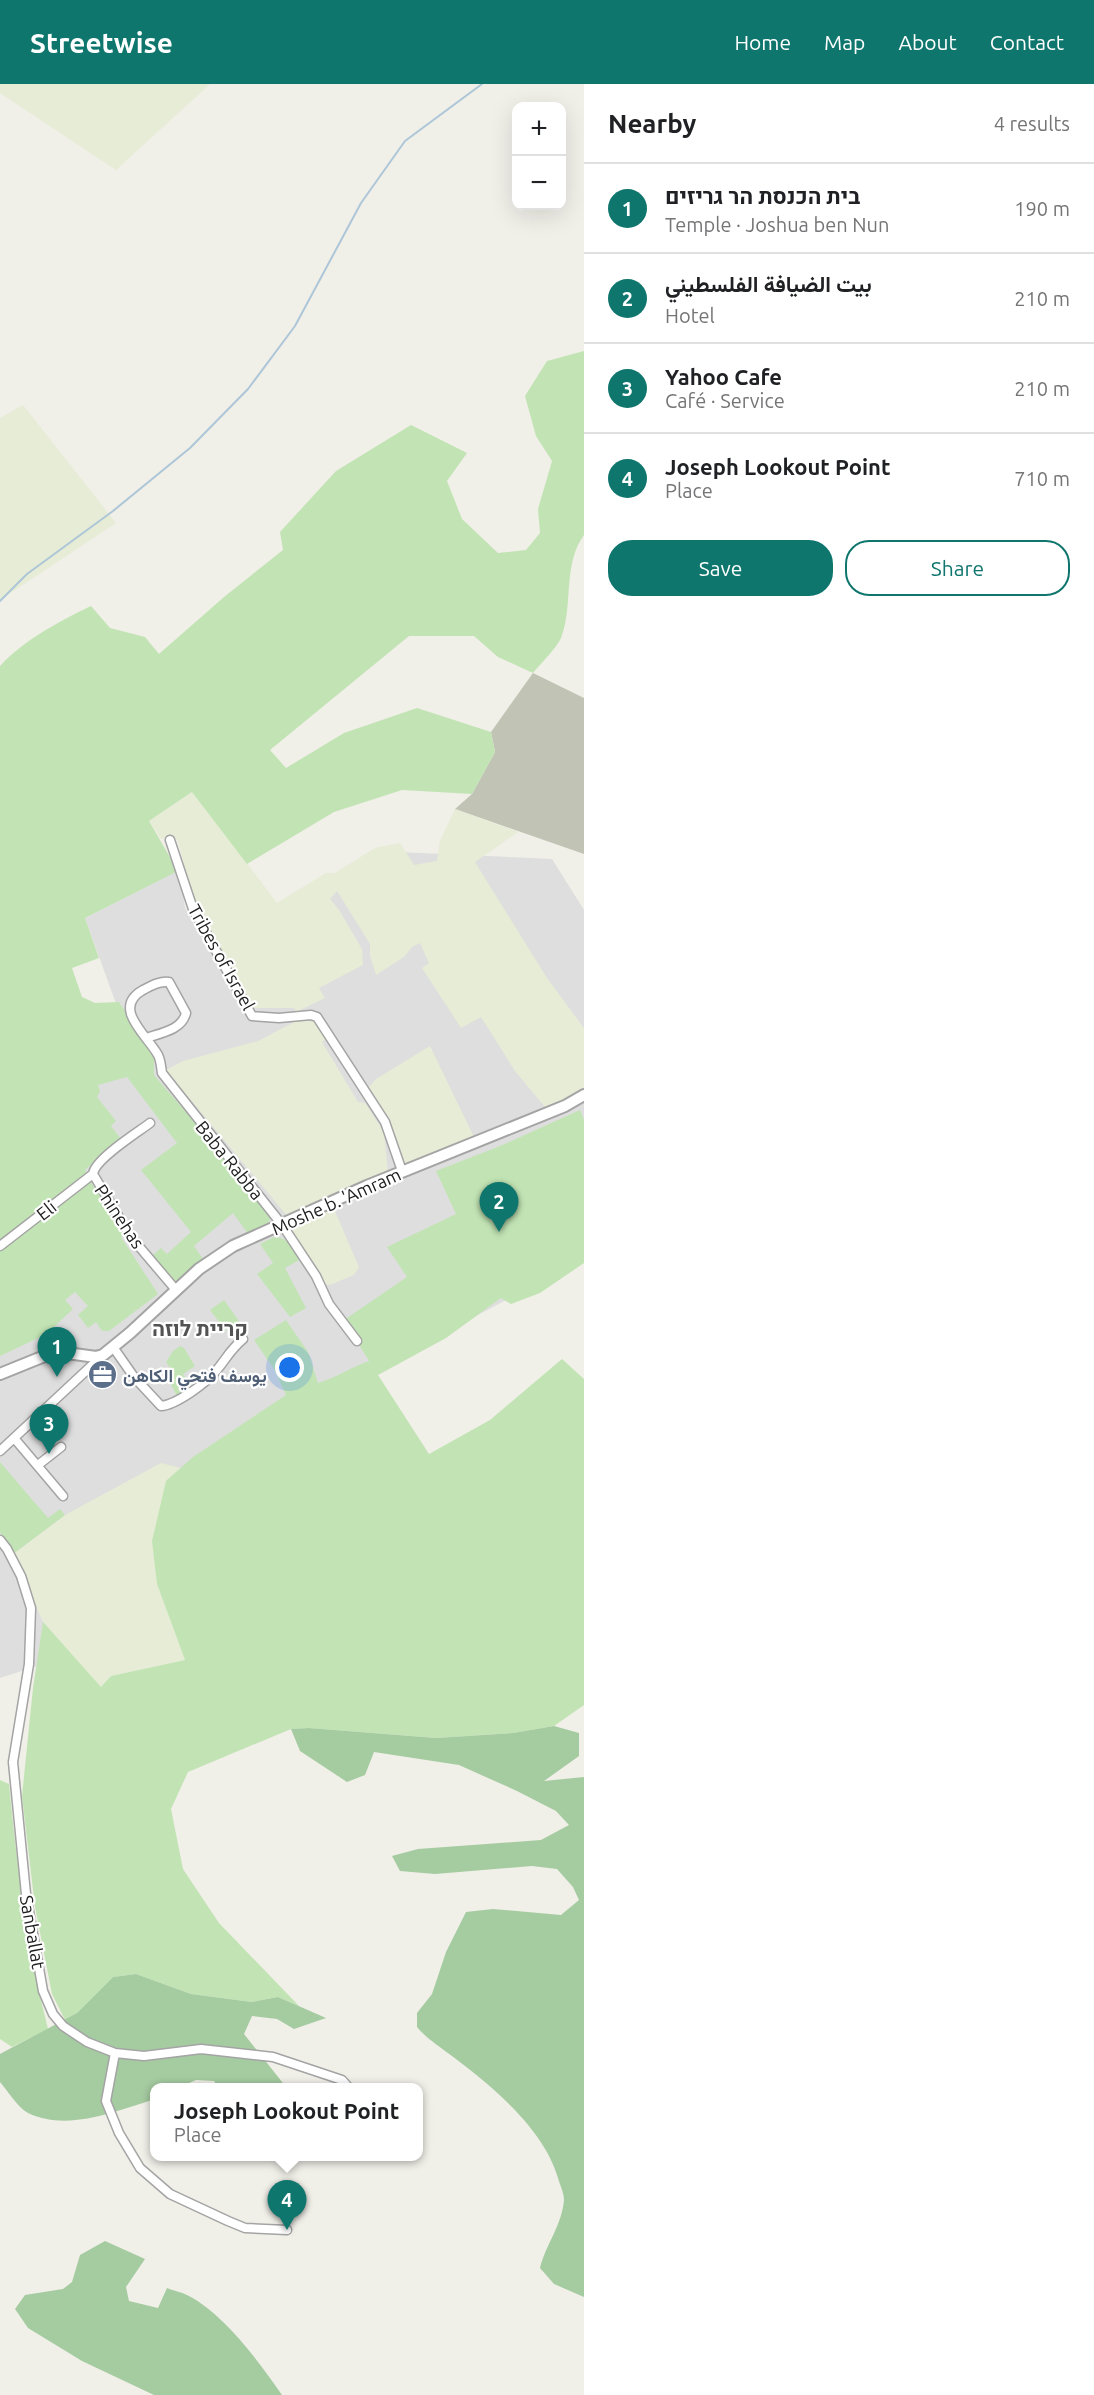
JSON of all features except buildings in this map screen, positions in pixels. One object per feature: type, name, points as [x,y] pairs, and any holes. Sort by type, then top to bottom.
[{"type":"street","name":"Tribes of Israel","points":[[170,840],[193,909],[252,1016],[279,1018],[311,1015],[317,1017],[385,1122],[402,1171]]},
{"type":"street","name":"Baba Rabba","points":[[146,1038],[175,1028],[186,1017],[169,981],[152,985],[133,996],[129,1011],[146,1038],[159,1058],[162,1073],[283,1226],[316,1276],[329,1304],[357,1341]]},
{"type":"street","name":"Moshe b. 'Amram","points":[[103,1355],[223,1252],[402,1171],[562,1107],[584,1095]]},
{"type":"street","name":"Phinehas","points":[[150,1123],[104,1159],[94,1169],[93,1174],[131,1237],[176,1290]]},
{"type":"street","name":"Eli","points":[[0,1246],[93,1174]]},
{"type":"street","points":[[113,1347],[134,1377],[161,1406],[176,1402],[215,1372],[229,1351],[243,1339]]},
{"type":"street","points":[[0,1374],[47,1355],[67,1353],[96,1357],[103,1355]]},
{"type":"street","points":[[0,1451],[103,1355]]},
{"type":"street","points":[[14,1438],[63,1496]]},
{"type":"street","points":[[38,1465],[61,1447]]},
{"type":"street","name":"Sanballat","points":[[1,1544],[21,1576],[31,1608],[29,1664],[13,1762],[26,1894],[43,1991],[49,2007],[63,2026],[97,2047],[115,2054],[144,2056],[201,2049],[273,2057],[342,2080],[345,2083]]},
{"type":"street","points":[[115,2054],[106,2101],[119,2133],[140,2168],[170,2193],[244,2228],[287,2230]]},
{"type":"shaded area","points":[[0,84],[210,84],[116,170],[0,93]]},
{"type":"shaded area","points":[[23,405],[116,523],[0,600],[0,418]]},
{"type":"shaded area","points":[[533,673],[584,698],[584,854],[455,809],[472,794],[495,752],[491,732]]},
{"type":"shaded area","points":[[193,792],[277,903],[326,873],[335,873],[375,848],[400,843],[414,865],[437,861],[440,841],[455,809],[518,832],[475,862],[547,978],[584,1028],[584,1091],[545,1107],[515,1071],[481,1017],[461,1028],[422,968],[429,963],[420,943],[412,947],[404,957],[376,975],[370,956],[370,944],[337,891],[330,899],[362,949],[363,965],[319,988],[325,998],[296,1012],[294,1008],[252,1008],[207,930],[192,896],[178,841],[172,836],[161,839],[149,821]]},
{"type":"shaded area","name":"קריית לוזה","points":[[375,851],[552,859],[584,910],[584,1259],[315,1401],[68,1656],[0,1678],[0,1289],[31,1136],[123,1023],[85,918],[179,870],[185,908],[206,946]]},
{"type":"shaded area","points":[[298,1020],[316,1022],[326,1039],[322,1042],[358,1102],[365,1103],[384,1132],[388,1173],[288,1217],[166,1070],[183,1061],[258,1041]]},
{"type":"shaded area","points":[[430,1046],[475,1139],[408,1166],[403,1162],[390,1120],[369,1087],[376,1079]]},
{"type":"shaded area","points":[[334,1209],[359,1267],[354,1275],[330,1285],[325,1284],[290,1233],[293,1226]]},
{"type":"shaded area","points":[[161,1463],[181,1468],[166,1481],[157,1584],[185,1660],[111,1676],[101,1688],[43,1622],[13,1554],[65,1515]]},
{"type":"green space","points":[[584,351],[584,535],[573,558],[565,623],[554,649],[533,673],[498,657],[474,636],[409,636],[270,750],[286,768],[344,733],[417,708],[491,732],[495,752],[472,794],[402,790],[334,812],[247,864],[192,792],[149,821],[178,871],[85,918],[99,958],[72,968],[82,997],[95,1003],[119,1002],[154,1054],[154,1075],[233,1167],[269,1214],[270,1220],[265,1227],[249,1235],[233,1213],[194,1246],[205,1262],[176,1284],[153,1255],[161,1248],[167,1254],[191,1232],[141,1170],[177,1143],[127,1077],[98,1085],[100,1091],[97,1097],[116,1121],[111,1126],[121,1139],[85,1170],[88,1173],[0,1242],[0,666],[31,640],[91,606],[110,628],[145,637],[159,654],[224,597],[283,550],[280,532],[336,471],[411,425],[467,453],[447,481],[462,519],[498,553],[526,550],[540,533],[538,509],[552,461],[536,436],[525,396],[547,361]]},
{"type":"green space","points":[[580,1110],[584,1120],[584,1263],[540,1293],[511,1304],[501,1298],[446,1338],[378,1375],[429,1454],[490,1420],[562,1359],[584,1379],[584,1705],[554,1726],[513,1733],[436,1738],[309,1728],[291,1729],[188,1772],[171,1809],[183,1869],[219,1923],[299,2006],[278,1997],[252,2002],[191,1994],[136,1974],[113,1977],[77,2013],[65,2020],[52,1994],[35,1907],[22,1796],[33,1688],[43,1622],[101,1687],[111,1676],[185,1660],[157,1584],[152,1541],[166,1481],[193,1457],[286,1395],[274,1369],[254,1340],[286,1320],[308,1352],[318,1383],[369,1361],[344,1320],[407,1277],[387,1247],[456,1214],[436,1171],[500,1146]]},
{"type":"green space","points":[[90,1181],[124,1231],[126,1235],[121,1237],[158,1294],[109,1331],[102,1331],[96,1322],[88,1328],[78,1315],[88,1306],[75,1292],[65,1300],[73,1309],[55,1326],[53,1331],[0,1356],[0,1251]]},
{"type":"green space","points":[[274,1237],[287,1241],[301,1259],[285,1268],[306,1308],[290,1317],[257,1274],[273,1263],[260,1244]]},
{"type":"green space","points":[[224,1300],[239,1321],[225,1330],[210,1310]]},
{"type":"green space","points":[[180,1346],[184,1348],[195,1366],[183,1374],[192,1387],[177,1396],[167,1377],[173,1372],[166,1362],[173,1351]]},
{"type":"green space","points":[[0,1462],[48,1518],[60,1509],[65,1515],[13,1554],[0,1532]]},
{"type":"green space","points":[[554,1726],[579,1733],[579,1756],[544,1781],[584,1777],[584,2297],[554,2284],[540,2268],[560,2218],[564,2200],[551,2160],[541,2142],[499,2094],[417,2027],[417,2013],[432,1994],[446,1952],[466,1912],[493,1909],[561,1915],[579,1900],[573,1887],[557,1869],[532,1866],[435,1874],[400,1871],[392,1856],[418,1849],[541,1840],[569,1825],[556,1811],[459,1765],[374,1752],[365,1775],[347,1782],[300,1751],[291,1729],[309,1728],[436,1738],[513,1733]]},
{"type":"green space","points":[[0,1780],[9,1784],[24,1907],[34,1968],[48,2029],[12,2047],[0,2039]]},
{"type":"green space","points":[[136,1974],[191,1994],[252,2002],[278,1997],[326,2018],[294,2029],[277,2019],[252,2016],[244,2034],[283,2083],[215,2083],[196,2080],[189,2083],[150,2083],[150,2101],[108,2114],[75,2120],[59,2121],[24,2111],[0,2082],[0,2054],[77,2013],[113,1977]]},
{"type":"green space","points":[[105,2241],[145,2259],[126,2287],[129,2301],[158,2308],[167,2288],[189,2296],[202,2304],[228,2327],[252,2354],[282,2395],[154,2395],[82,2361],[28,2328],[15,2309],[25,2295],[63,2289],[72,2282],[80,2255]]},
{"type":"waterway","points":[[0,601],[27,574],[113,511],[190,448],[248,389],[295,326],[361,203],[405,141],[482,84]]},
{"type":"place","name":"بيت الضيافة الفلسطيني","points":[[499,1232]]},
{"type":"place","name":"يوسف فتحي الكاهن","points":[[102,1375]]},
{"type":"place","name":"בית הכנסת הר גריזים","points":[[57,1377]]},
{"type":"place","name":"Yahoo Cafe","points":[[49,1454]]},
{"type":"place","name":"Joseph Lookout Point","points":[[287,2230]]},
{"type":"district","name":"קריית לוזה","points":[[200,1328]]}]
